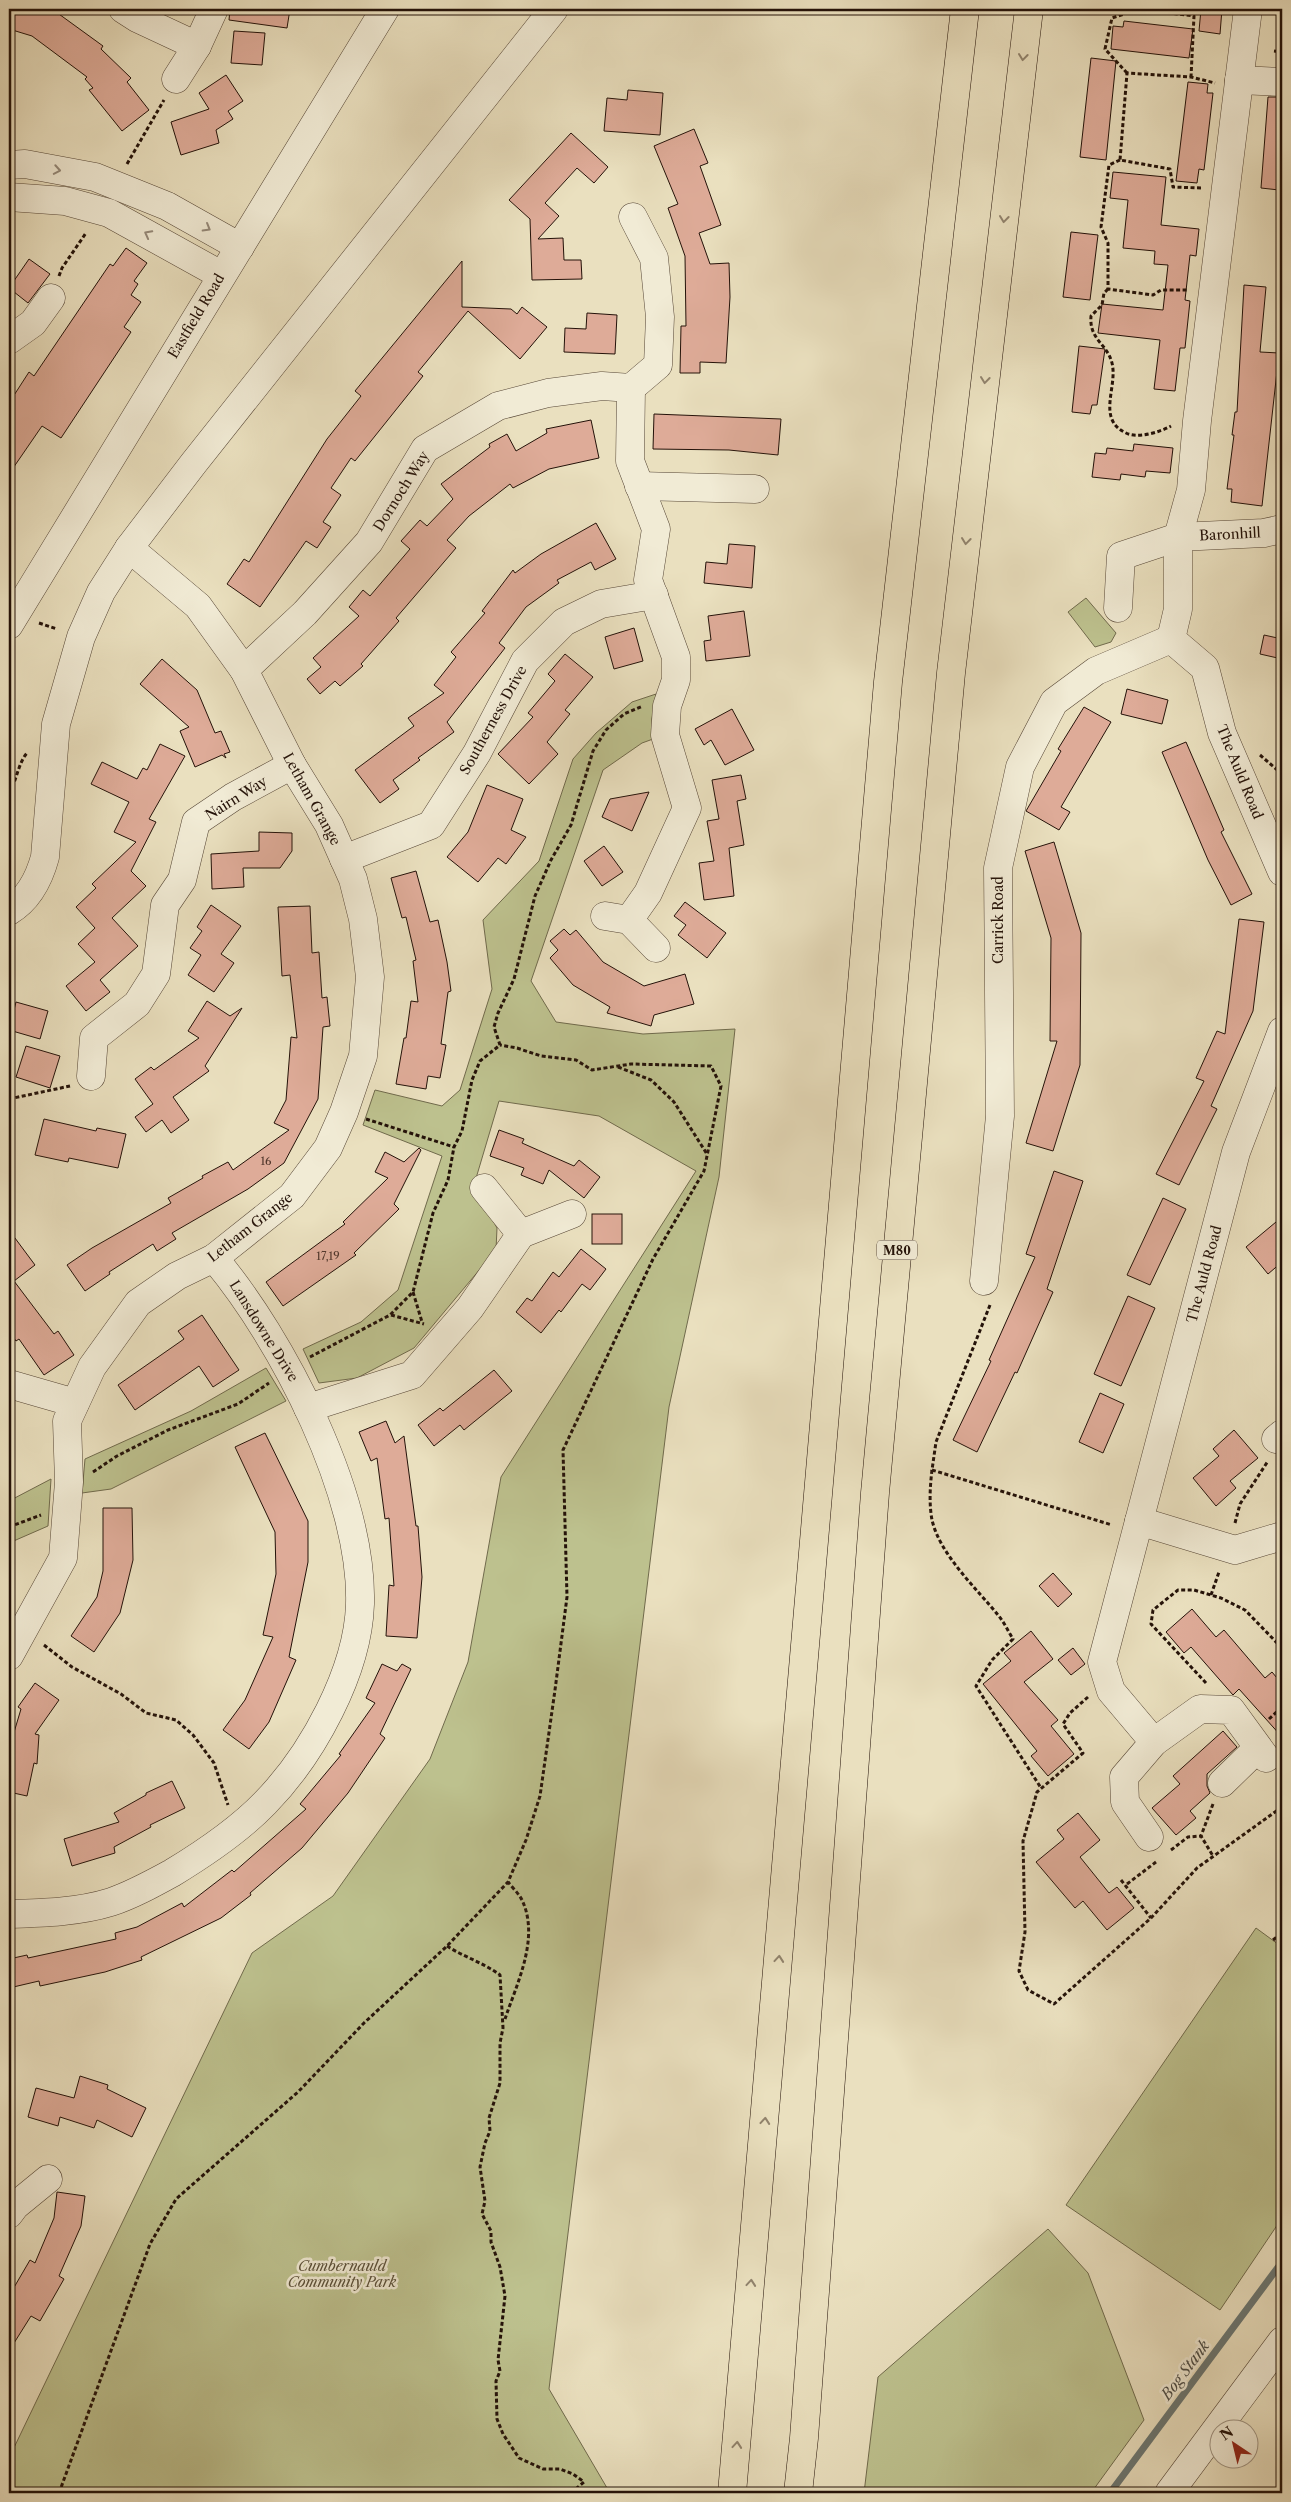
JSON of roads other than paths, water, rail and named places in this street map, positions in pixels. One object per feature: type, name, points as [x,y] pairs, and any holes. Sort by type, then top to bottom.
[{"type":"highway","points":[[732,2493],[888,682],[966,9]]},
{"type":"highway","name":"M80","points":[[798,2493],[804,2438],[875,1493],[949,693],[1029,9]]},
{"type":"street","points":[[123,9],[137,18],[197,46]]},
{"type":"street","points":[[176,79],[197,46],[214,9]]},
{"type":"street","name":"Eastfield Road","points":[[12,620],[385,9]]},
{"type":"street","points":[[9,911],[24,898],[40,877],[45,857],[56,724],[81,637],[102,592],[130,548],[192,464],[554,9]]},
{"type":"street","points":[[1171,639],[1178,609],[1178,537],[1192,490],[1197,421],[1248,9]]},
{"type":"street","points":[[1238,84],[1282,82]]},
{"type":"street","points":[[9,165],[25,164],[95,176],[167,206],[240,247]]},
{"type":"street","points":[[9,197],[65,201],[109,213],[221,275]]},
{"type":"street","points":[[633,217],[654,258],[660,317],[658,365],[631,388],[630,461],[656,529],[648,580],[676,657],[676,680],[667,706],[665,735],[687,808],[648,893],[617,918],[656,948]]},
{"type":"street","points":[[9,340],[33,323],[51,298]]},
{"type":"street","name":"Dornoch Way","points":[[244,670],[305,614],[369,542],[425,449],[498,406],[548,393],[602,386],[631,388]]},
{"type":"street","points":[[639,486],[755,489]]},
{"type":"street","name":"Baronhill","points":[[1118,608],[1121,556],[1178,537],[1264,533],[1282,529]]},
{"type":"street","name":"Letham Grange","points":[[9,1656],[63,1558],[69,1482],[67,1421],[92,1367],[138,1303],[177,1276],[214,1258],[292,1196],[328,1148],[344,1112],[363,1056],[370,977],[363,918],[354,879],[329,825],[292,765],[244,670],[198,606],[130,548]]},
{"type":"street","name":"Southerness Drive","points":[[344,859],[431,825],[477,753],[525,661],[564,622],[601,604],[654,595]]},
{"type":"street","name":"The Auld Road","points":[[1171,639],[1205,668],[1222,734],[1282,872]]},
{"type":"street","name":"Carrick Road","points":[[984,1281],[1000,1116],[998,868],[1020,767],[1054,702],[1096,671],[1171,639]]},
{"type":"street","name":"Nairn Way","points":[[91,1076],[94,1038],[137,1004],[156,974],[165,904],[182,880],[196,822],[233,797],[292,765]]},
{"type":"street","name":"The Auld Road","points":[[1154,1742],[1111,1691],[1102,1662],[1236,1152],[1282,1031]]},
{"type":"street","points":[[484,1188],[521,1234]]},
{"type":"street","points":[[308,1408],[412,1375],[470,1308],[521,1234],[572,1214]]},
{"type":"street","name":"Lansdowne Drive","points":[[9,1914],[84,1909],[112,1902],[142,1889],[168,1874],[235,1830],[266,1803],[291,1773],[321,1726],[340,1685],[354,1641],[360,1606],[359,1574],[350,1524],[341,1489],[308,1408],[288,1369],[233,1280],[214,1258]]},
{"type":"street","points":[[9,1384],[75,1402]]},
{"type":"street","points":[[1139,1521],[1235,1550],[1282,1536]]},
{"type":"street","points":[[1149,1837],[1125,1802],[1124,1777],[1154,1742],[1200,1709],[1230,1710],[1262,1753],[1222,1783]]},
{"type":"street","points":[[9,2214],[15,2206],[48,2179]]},
{"type":"street","points":[[1169,2493],[1282,2341]]},
{"type":"waterway","name":"Bog Stank","points":[[1110,2493],[1282,2262]]},
{"type":"park label","name":"Cumbernauld Community Park","points":[[342,2274]]}]
